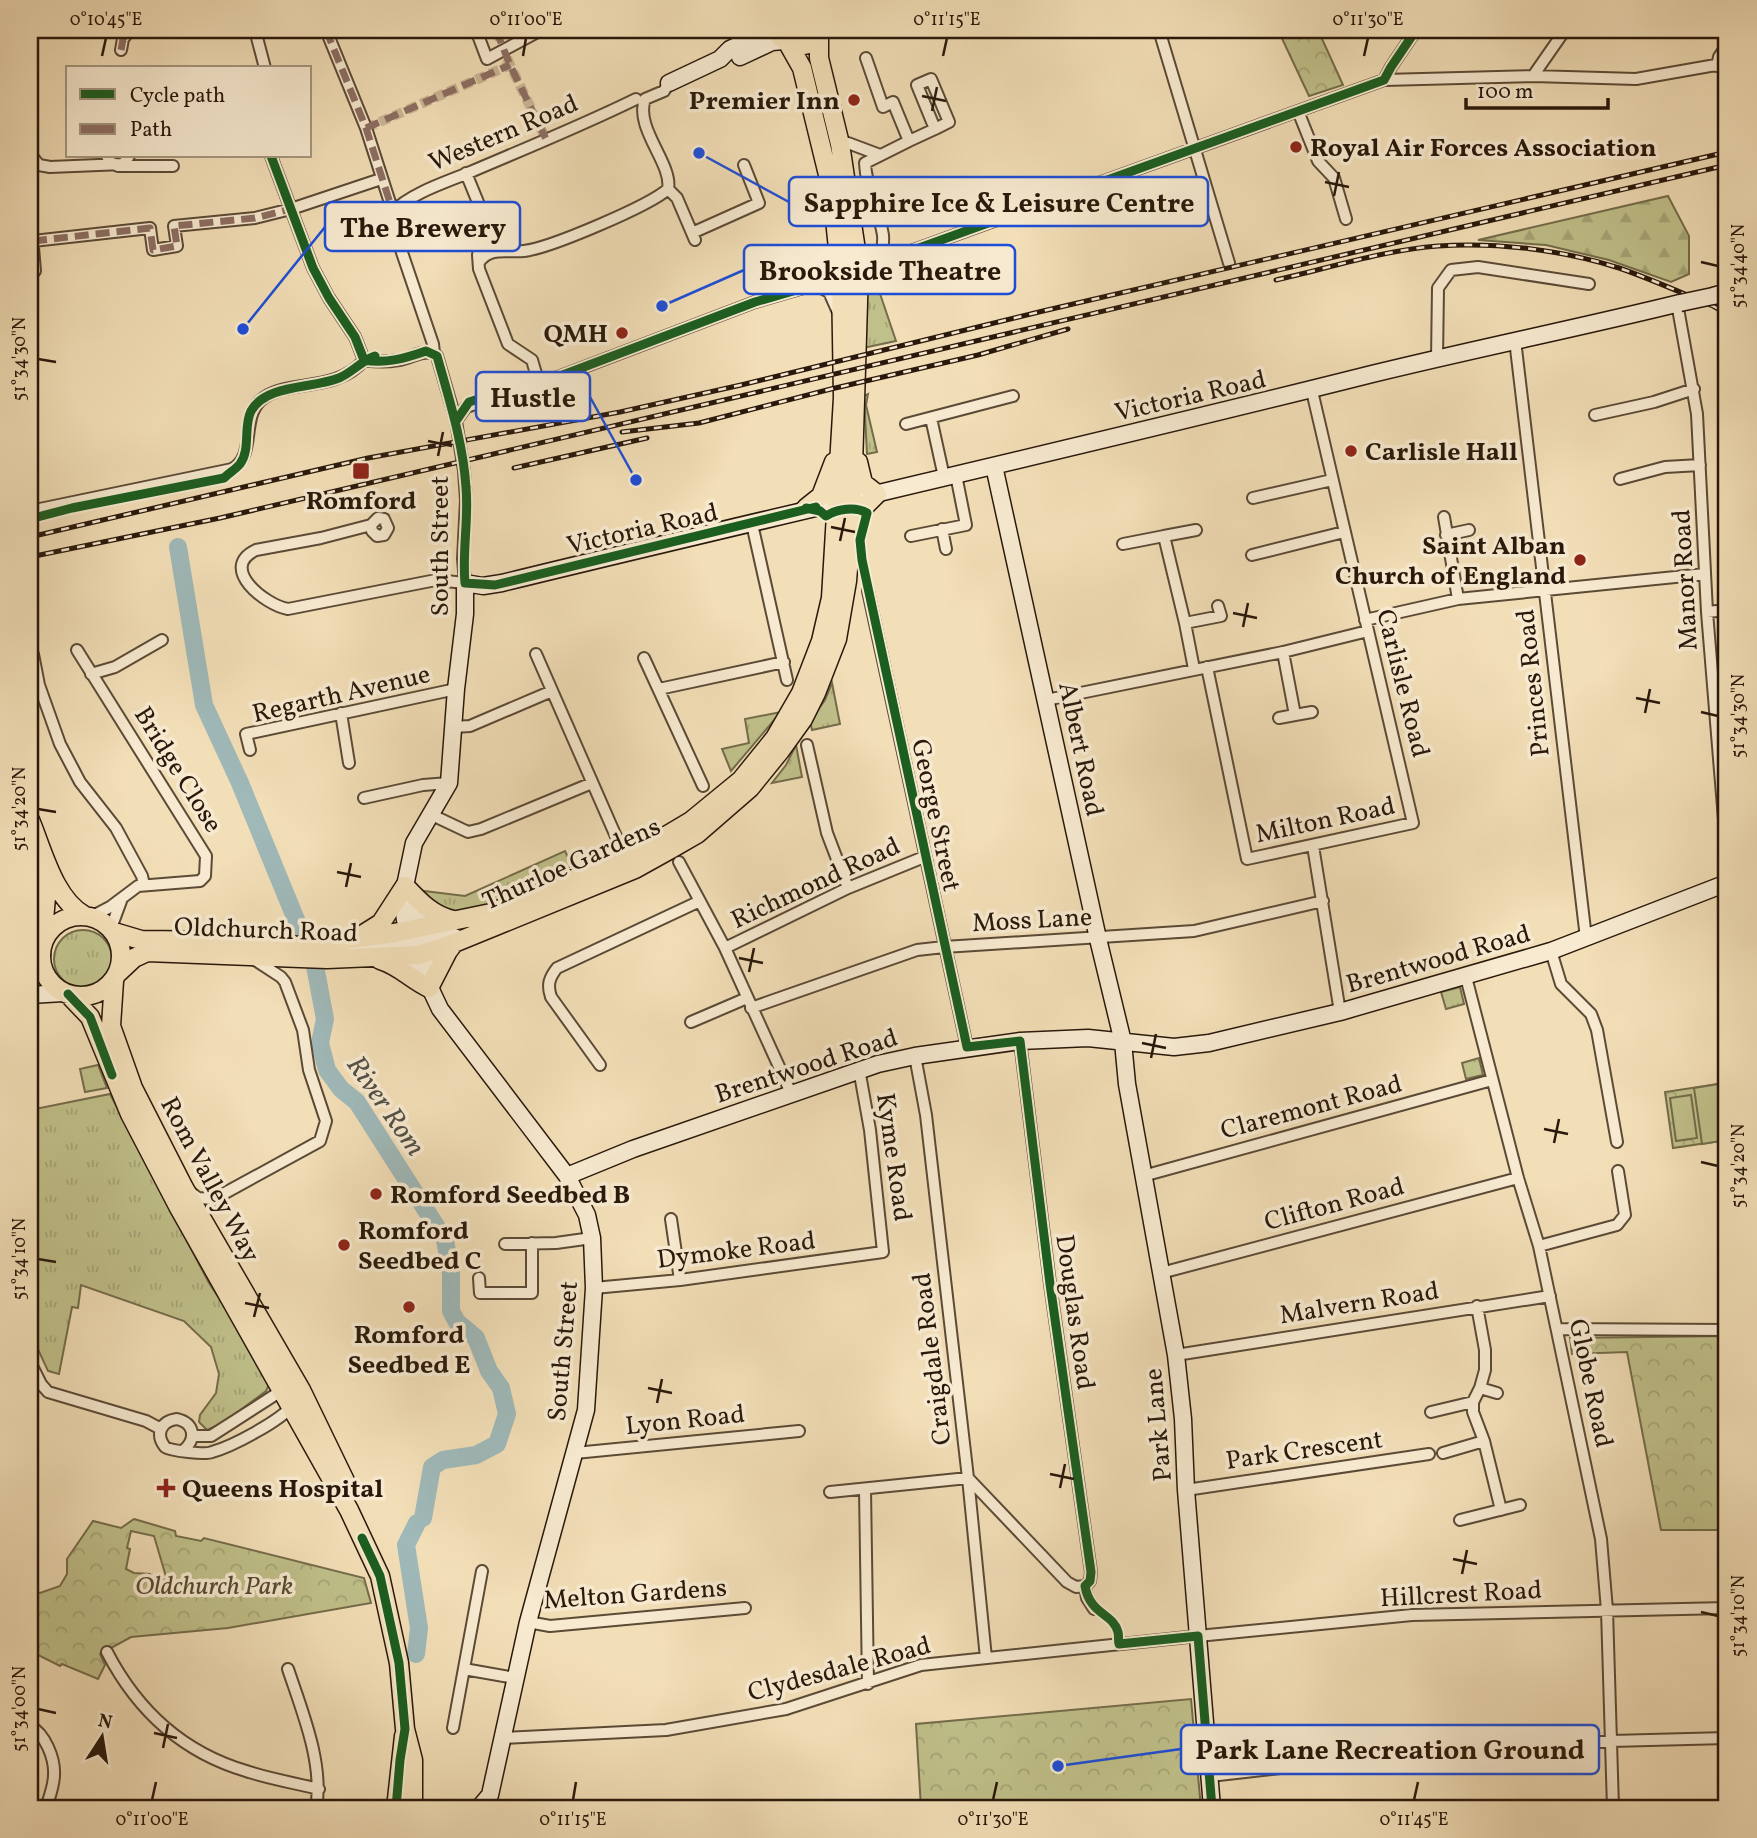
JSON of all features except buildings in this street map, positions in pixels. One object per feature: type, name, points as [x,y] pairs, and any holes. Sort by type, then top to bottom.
[{"type":"main road","points":[[783,39],[804,46],[820,33]]},
{"type":"main road","points":[[806,508],[818,500],[825,488],[847,426],[858,347],[859,270],[840,144],[819,58],[820,33]]},
{"type":"main road","points":[[783,39],[802,68],[832,191],[841,277],[847,426],[845,500]]},
{"type":"main road","points":[[841,277],[850,263],[855,240]]},
{"type":"main road","points":[[847,426],[861,478],[870,491],[877,494],[864,507],[850,532]]},
{"type":"main road","name":"Thurloe Gardens","points":[[419,955],[635,869],[697,834],[750,788],[803,719],[816,693],[836,639],[846,581],[850,532],[845,500]]},
{"type":"main road","name":"Thurloe Gardens","points":[[414,929],[491,913],[639,852],[691,821],[741,780],[775,738],[801,693],[821,641],[831,598],[833,561],[845,500]]},
{"type":"main road","points":[[806,508],[820,511],[830,523],[833,561]]},
{"type":"main road","points":[[30,820],[60,892],[76,911],[98,919],[112,930],[120,944],[122,958],[116,977],[100,992],[86,996],[65,994],[54,987],[45,976],[42,951],[46,897],[30,850]]},
{"type":"main road","points":[[358,938],[381,923],[405,886],[426,908],[456,920]]},
{"type":"main road","points":[[42,951],[51,930],[62,921],[88,917]]},
{"type":"main road","name":"Oldchurch Road","points":[[116,977],[128,963],[147,952],[243,955],[309,952],[358,938],[414,929]]},
{"type":"main road","name":"Oldchurch Road","points":[[112,930],[141,940],[228,941],[376,958],[419,955]]},
{"type":"main road","points":[[376,958],[399,968],[410,979],[427,982],[457,942]]},
{"type":"main road","name":"Rom Valley Way","points":[[116,977],[111,1026],[121,1060],[154,1133],[301,1390],[347,1485],[362,1538]]},
{"type":"main road","name":"Rom Valley Way","points":[[65,994],[90,1017],[130,1114],[349,1510],[380,1576],[399,1663],[405,1729],[413,1760],[413,1808]]},
{"type":"main road","name":"Rom Valley Way","points":[[396,1808],[405,1729]]},
{"type":"street","points":[[121,50],[123,39],[129,30],[152,30]]},
{"type":"street","points":[[255,30],[264,66]]},
{"type":"street","name":"South Street","points":[[326,30],[366,128],[393,212],[392,223],[456,421],[466,488],[465,614],[449,783],[414,843],[405,886],[410,906],[417,912],[418,918],[414,929],[419,955],[414,962],[415,968],[427,982],[440,1009],[456,1031],[567,1176],[587,1215],[592,1238],[594,1288],[586,1410],[528,1622],[490,1796],[479,1808]]},
{"type":"street","points":[[476,30],[487,59],[541,30]]},
{"type":"street","name":"Western Road","points":[[393,212],[400,204],[439,185],[664,91],[669,83],[720,59],[730,49],[752,39],[763,30]]},
{"type":"street","points":[[1159,30],[1229,263]]},
{"type":"street","points":[[1384,80],[1416,30]]},
{"type":"street","points":[[1533,76],[1565,30]]},
{"type":"street","name":"Western Road","points":[[720,59],[736,59],[783,39]]},
{"type":"street","points":[[935,129],[865,163],[866,179],[884,237],[880,259],[894,257],[1384,80],[1533,76],[1636,79],[1722,64],[1719,57],[1727,46]]},
{"type":"street","points":[[866,58],[883,107],[893,102],[909,141]]},
{"type":"street","points":[[640,99],[653,145],[669,177],[668,189],[677,198],[693,237],[759,203],[744,165]]},
{"type":"street","points":[[1298,111],[1318,161],[1334,178],[1346,219]]},
{"type":"street","points":[[840,144],[848,144],[880,155]]},
{"type":"street","points":[[30,154],[39,165],[50,167],[123,164],[128,158]]},
{"type":"street","points":[[108,158],[118,166],[173,166]]},
{"type":"street","points":[[272,158],[320,282],[355,337],[364,360]]},
{"type":"street","points":[[467,173],[484,217],[480,269],[506,339],[512,347],[531,359],[539,384]]},
{"type":"street","points":[[33,240],[150,228],[153,250],[177,246],[174,226],[255,218],[292,209],[381,178]]},
{"type":"street","points":[[479,262],[486,254],[499,250],[525,251],[556,242],[611,220],[668,189]]},
{"type":"street","points":[[30,212],[35,271],[30,275]]},
{"type":"street","points":[[1437,359],[1438,288],[1451,270],[1478,267],[1589,284]]},
{"type":"street","points":[[456,421],[466,407],[539,384],[755,302],[841,277]]},
{"type":"street","points":[[816,285],[829,292],[842,322]]},
{"type":"street","name":"Victoria Road","points":[[465,583],[495,585],[752,524],[806,508],[877,494],[1516,340],[1720,294]]},
{"type":"street","name":"Manor Road","points":[[1678,303],[1694,389],[1707,612],[1727,856]]},
{"type":"street","name":"Princes Road","points":[[1516,340],[1586,938]]},
{"type":"street","points":[[364,360],[398,360],[426,351],[434,353]]},
{"type":"street","points":[[30,511],[236,468],[244,454],[249,417],[262,399],[270,393],[308,387],[338,378],[357,369],[364,360]]},
{"type":"street","points":[[1595,415],[1654,402],[1694,389]]},
{"type":"street","name":"Carlisle Road","points":[[1312,391],[1413,823]]},
{"type":"street","points":[[906,424],[1013,396]]},
{"type":"street","points":[[911,536],[966,525],[932,418]]},
{"type":"street","points":[[1620,479],[1665,467],[1700,465]]},
{"type":"street","name":"Albert Road","points":[[994,466],[1123,1042]]},
{"type":"street","points":[[1253,498],[1332,480]]},
{"type":"street","points":[[1444,517],[1458,599]]},
{"type":"street","points":[[752,524],[787,680]]},
{"type":"street","points":[[371,525],[256,550],[250,553],[244,562],[246,580],[251,589],[269,603],[288,609],[436,580],[465,583]]},
{"type":"street","points":[[942,530],[946,549]]},
{"type":"street","points":[[1123,544],[1196,530]]},
{"type":"street","points":[[1446,536],[1469,530]]},
{"type":"street","points":[[1252,555],[1344,532]]},
{"type":"street","points":[[1164,536],[1194,669]]},
{"type":"street","points":[[1046,700],[1283,652],[1458,599],[1705,574]]},
{"type":"street","name":"George Street","points":[[865,594],[967,1047]]},
{"type":"street","points":[[1185,623],[1221,616],[1218,606]]},
{"type":"street","points":[[1707,612],[1727,610]]},
{"type":"street","points":[[91,674],[115,667],[162,640]]},
{"type":"street","name":"Bridge Close","points":[[77,650],[206,856],[205,876],[200,881],[134,888],[123,898],[88,917]]},
{"type":"street","points":[[1283,652],[1295,715]]},
{"type":"street","points":[[33,654],[42,697],[60,744],[80,782],[116,828],[142,876],[144,885]]},
{"type":"street","points":[[536,654],[618,841]]},
{"type":"street","points":[[644,658],[703,786]]},
{"type":"street","points":[[659,689],[784,662]]},
{"type":"street","name":"Milton Road","points":[[1207,667],[1247,859],[1413,823]]},
{"type":"street","name":"Regarth Avenue","points":[[250,750],[246,734],[456,689]]},
{"type":"street","points":[[454,727],[470,726],[552,691]]},
{"type":"street","points":[[1279,718],[1312,712]]},
{"type":"street","points":[[341,713],[349,763]]},
{"type":"street","points":[[807,745],[827,833],[848,888]]},
{"type":"street","points":[[364,798],[423,785],[449,783]]},
{"type":"street","points":[[432,815],[468,832],[481,830],[592,783]]},
{"type":"street","points":[[1313,846],[1340,1012]]},
{"type":"street","name":"Richmond Road","points":[[725,948],[848,888],[924,857]]},
{"type":"street","points":[[679,862],[725,948],[791,1093]]},
{"type":"street","name":"Brentwood Road","points":[[567,1176],[633,1149],[859,1069],[915,1056],[1020,1041],[1088,1038],[1174,1047],[1209,1043],[1340,1012],[1552,951],[1727,883]]},
{"type":"street","points":[[112,930],[123,898]]},
{"type":"street","points":[[600,1065],[551,997],[548,986],[552,975],[557,968],[699,901]]},
{"type":"street","name":"Moss Lane","points":[[691,1022],[917,950],[1194,931],[1322,901]]},
{"type":"street","points":[[414,929],[428,939],[449,935],[457,942]]},
{"type":"street","points":[[309,952],[402,943],[419,955]]},
{"type":"street","points":[[30,978],[37,971],[42,951]]},
{"type":"street","points":[[1552,951],[1561,984],[1591,1014],[1597,1030],[1617,1142]]},
{"type":"street","points":[[184,1188],[198,1198],[214,1199],[320,1141],[326,1121],[309,1070],[303,1030],[285,982],[266,966],[243,955]]},
{"type":"street","name":"Globe Road","points":[[1466,977],[1518,1178],[1539,1246],[1601,1539],[1607,1610],[1613,1808]]},
{"type":"street","points":[[30,995],[65,994]]},
{"type":"street","name":"Douglas Road","points":[[1020,1041],[1050,1284],[1091,1572],[1090,1581],[1085,1586]]},
{"type":"street","name":"Park Lane","points":[[1123,1042],[1127,1084],[1176,1355],[1183,1419],[1193,1637],[1212,1808]]},
{"type":"street","name":"Craigdale Road","points":[[915,1056],[926,1115],[986,1658]]},
{"type":"street","name":"Kyme Road","points":[[859,1069],[870,1130],[883,1252]]},
{"type":"street","name":"Claremont Road","points":[[1143,1176],[1492,1080]]},
{"type":"street","points":[[1539,1246],[1617,1225],[1625,1215],[1618,1171]]},
{"type":"street","name":"Clifton Road","points":[[1161,1273],[1518,1178]]},
{"type":"street","points":[[671,1219],[680,1280]]},
{"type":"street","points":[[505,1244],[556,1243],[592,1238]]},
{"type":"street","points":[[479,1278],[480,1293],[532,1293],[532,1243]]},
{"type":"street","name":"Dymoke Road","points":[[594,1288],[680,1280],[883,1252]]},
{"type":"street","name":"Malvern Road","points":[[1176,1355],[1549,1296]]},
{"type":"street","points":[[1477,1306],[1485,1350],[1485,1370],[1473,1402],[1473,1412],[1501,1510]]},
{"type":"street","points":[[1557,1329],[1727,1330]]},
{"type":"street","points":[[30,1362],[48,1392],[146,1421],[160,1429]]},
{"type":"street","points":[[1480,1388],[1497,1393]]},
{"type":"street","points":[[193,1436],[211,1436],[281,1391],[301,1390]]},
{"type":"street","points":[[184,1450],[193,1436],[189,1425],[182,1419],[172,1419],[160,1429],[159,1436],[165,1447],[175,1452],[184,1450],[210,1454],[269,1424],[291,1408],[301,1390]]},
{"type":"street","points":[[1431,1412],[1473,1402]]},
{"type":"street","name":"Lyon Road","points":[[575,1453],[799,1431]]},
{"type":"street","points":[[1443,1453],[1483,1441]]},
{"type":"street","name":"Park Crescent","points":[[1186,1490],[1429,1454]]},
{"type":"street","points":[[830,1492],[968,1478],[1068,1582],[1076,1587],[1085,1586],[1087,1598],[1094,1609]]},
{"type":"street","points":[[864,1489],[868,1684]]},
{"type":"street","points":[[1460,1520],[1520,1505]]},
{"type":"street","points":[[453,1728],[482,1571]]},
{"type":"street","name":"Melton Gardens","points":[[528,1622],[550,1626],[745,1608]]},
{"type":"street","name":"Hillcrest Road","points":[[1193,1637],[1412,1615],[1727,1608]]},
{"type":"street","name":"Clydesdale Road","points":[[503,1738],[666,1730],[786,1709],[921,1665],[1118,1638],[1193,1637]]},
{"type":"street","points":[[107,1652],[122,1680],[159,1724],[189,1746],[246,1772],[319,1789]]},
{"type":"street","points":[[288,1669],[307,1724],[319,1789],[316,1808]]},
{"type":"street","points":[[464,1669],[515,1678]]},
{"type":"street","points":[[30,1726],[37,1730],[51,1753],[54,1775],[46,1808]]},
{"type":"street","points":[[1210,1776],[1494,1744],[1727,1738]]},
{"type":"green space","points":[[1278,30],[1318,30],[1343,85],[1309,96]]},
{"type":"green space","points":[[1668,196],[1689,236],[1689,274],[1671,282],[1609,260],[1546,245],[1478,240]]},
{"type":"green space","points":[[874,276],[896,341],[863,348],[868,278]]},
{"type":"green space","points":[[868,394],[866,405],[877,452],[867,454],[864,396]]},
{"type":"green space","points":[[832,683],[840,724],[812,730],[810,721],[825,700]]},
{"type":"green space","points":[[781,712],[731,771],[722,749],[749,743],[745,719]]},
{"type":"green space","points":[[796,745],[802,777],[772,783],[786,765]]},
{"type":"green space","points":[[565,851],[572,866],[557,872],[559,880],[468,912],[449,912],[428,902],[424,891],[465,896]]},
{"type":"green space","points":[[77,930],[89,930],[104,938],[112,953],[112,965],[104,980],[89,988],[77,988],[62,980],[54,965],[54,953],[62,938]]},
{"type":"green space","points":[[1460,987],[1464,1004],[1446,1009],[1441,992]]},
{"type":"green space","points":[[1479,1058],[1483,1075],[1466,1079],[1462,1063]]},
{"type":"green space","points":[[98,1065],[107,1088],[85,1092],[80,1069]]},
{"type":"green space","points":[[1725,1083],[1727,1140],[1673,1148],[1665,1092]]},
{"type":"green space","points":[[1725,1083],[1727,1140],[1702,1144],[1694,1088]]},
{"type":"green space","points":[[110,1094],[209,1283],[237,1325],[269,1385],[266,1391],[223,1423],[207,1430],[199,1422],[200,1415],[216,1393],[219,1374],[211,1347],[184,1321],[81,1285],[78,1308],[72,1307],[59,1374],[48,1371],[30,1332],[30,1110]]},
{"type":"green space","points":[[1691,1095],[1697,1138],[1676,1141],[1670,1098]]},
{"type":"green space","points":[[1727,1336],[1727,1530],[1661,1530],[1627,1352],[1572,1354],[1570,1338]]},
{"type":"green space","name":"Oldchurch Park","points":[[134,1519],[175,1531],[176,1536],[201,1541],[204,1538],[364,1578],[371,1603],[228,1628],[131,1637],[100,1654],[105,1665],[98,1679],[62,1664],[60,1666],[30,1651],[30,1590],[40,1593],[60,1586],[67,1574],[67,1559],[93,1521],[121,1528]],"holes":[[[131,1531],[154,1536],[167,1580],[126,1569]]]},
{"type":"green space","points":[[1191,1699],[1201,1808],[921,1808],[916,1724]]},
{"type":"waterway","points":[[1278,30],[1282,36]]},
{"type":"waterway","name":"River Rom","points":[[178,547],[204,705],[240,783],[315,966],[325,1019],[320,1043],[327,1070],[341,1089],[357,1102],[445,1240],[451,1273],[451,1311],[457,1322],[476,1338],[489,1371],[501,1388],[507,1414],[497,1444],[476,1455],[443,1460],[432,1467],[423,1518]]},
{"type":"waterway","name":"River Rom","points":[[416,1654],[419,1628],[406,1545],[417,1523]]},
{"type":"tunnel","points":[[496,30],[546,139]]},
{"type":"tunnel","points":[[366,128],[510,65]]},
{"type":"railway","points":[[30,537],[368,458],[620,412],[741,385],[1043,311],[1727,152]]},
{"type":"railway","points":[[30,557],[220,518],[1727,165]]},
{"type":"railway","points":[[1276,280],[1377,255],[1418,248],[1506,246],[1575,256],[1619,268],[1655,281],[1727,314]]},
{"type":"railway","points":[[622,432],[699,423],[978,355],[1068,329]]},
{"type":"railway","points":[[514,468],[647,438]]},
{"type":"marked path","points":[[129,30],[152,30]]},
{"type":"marked path","points":[[326,30],[366,128],[393,212]]},
{"type":"marked path","points":[[496,30],[546,139]]},
{"type":"marked path","points":[[121,50],[123,39],[129,31]]},
{"type":"marked path","points":[[366,128],[510,65]]},
{"type":"marked path","points":[[33,241],[150,228],[153,250],[177,246],[174,226],[255,218],[291,209]]},
{"type":"cycle path","points":[[520,386],[525,389],[539,384],[755,302],[841,277],[863,276],[872,269],[876,260],[894,257],[1384,80],[1416,30]]},
{"type":"cycle path","points":[[272,158],[313,268],[355,337],[364,360]]},
{"type":"cycle path","points":[[364,360],[388,361],[426,351],[437,356],[455,421],[464,470],[467,499],[465,583],[495,585],[816,507]]},
{"type":"cycle path","points":[[30,519],[224,478],[243,458],[247,424],[251,411],[258,402],[290,388],[339,378],[375,356]]},
{"type":"cycle path","points":[[456,421],[469,402],[520,386],[527,377]]},
{"type":"cycle path","points":[[806,508],[820,511],[826,516],[846,509],[867,513],[860,540],[862,560],[967,1047],[1020,1041],[1050,1284],[1091,1572],[1090,1581],[1085,1586],[1092,1603],[1115,1626],[1119,1644],[1198,1636],[1212,1808]]},
{"type":"cycle path","points":[[68,994],[90,1017],[112,1075]]},
{"type":"cycle path","points":[[362,1538],[380,1576],[399,1663],[405,1729],[396,1808]]},
{"type":"place","name":"Premier Inn","points":[[854,100]]},
{"type":"place","name":"Royal Air Forces Association","points":[[1296,147]]},
{"type":"place","name":"Sapphire Ice & Leisure Centre","points":[[699,153]]},
{"type":"place","name":"Brookside Theatre","points":[[662,306]]},
{"type":"place","name":"The Brewery","points":[[243,329]]},
{"type":"place","name":"QMH","points":[[622,333]]},
{"type":"place","name":"Carlisle Hall","points":[[1351,451]]},
{"type":"place","name":"Romford","points":[[361,471]]},
{"type":"place","name":"Hustle","points":[[636,480]]},
{"type":"place","name":"Saint Alban Church of England","points":[[1580,560]]},
{"type":"place","name":"Romford Seedbed B","points":[[376,1194]]},
{"type":"place","name":"Romford Seedbed C","points":[[344,1245]]},
{"type":"place","name":"Romford Seedbed E","points":[[409,1307]]},
{"type":"place","name":"Queens Hospital","points":[[166,1488]]},
{"type":"place","name":"Park Lane Recreation Ground","points":[[1058,1766]]}]
